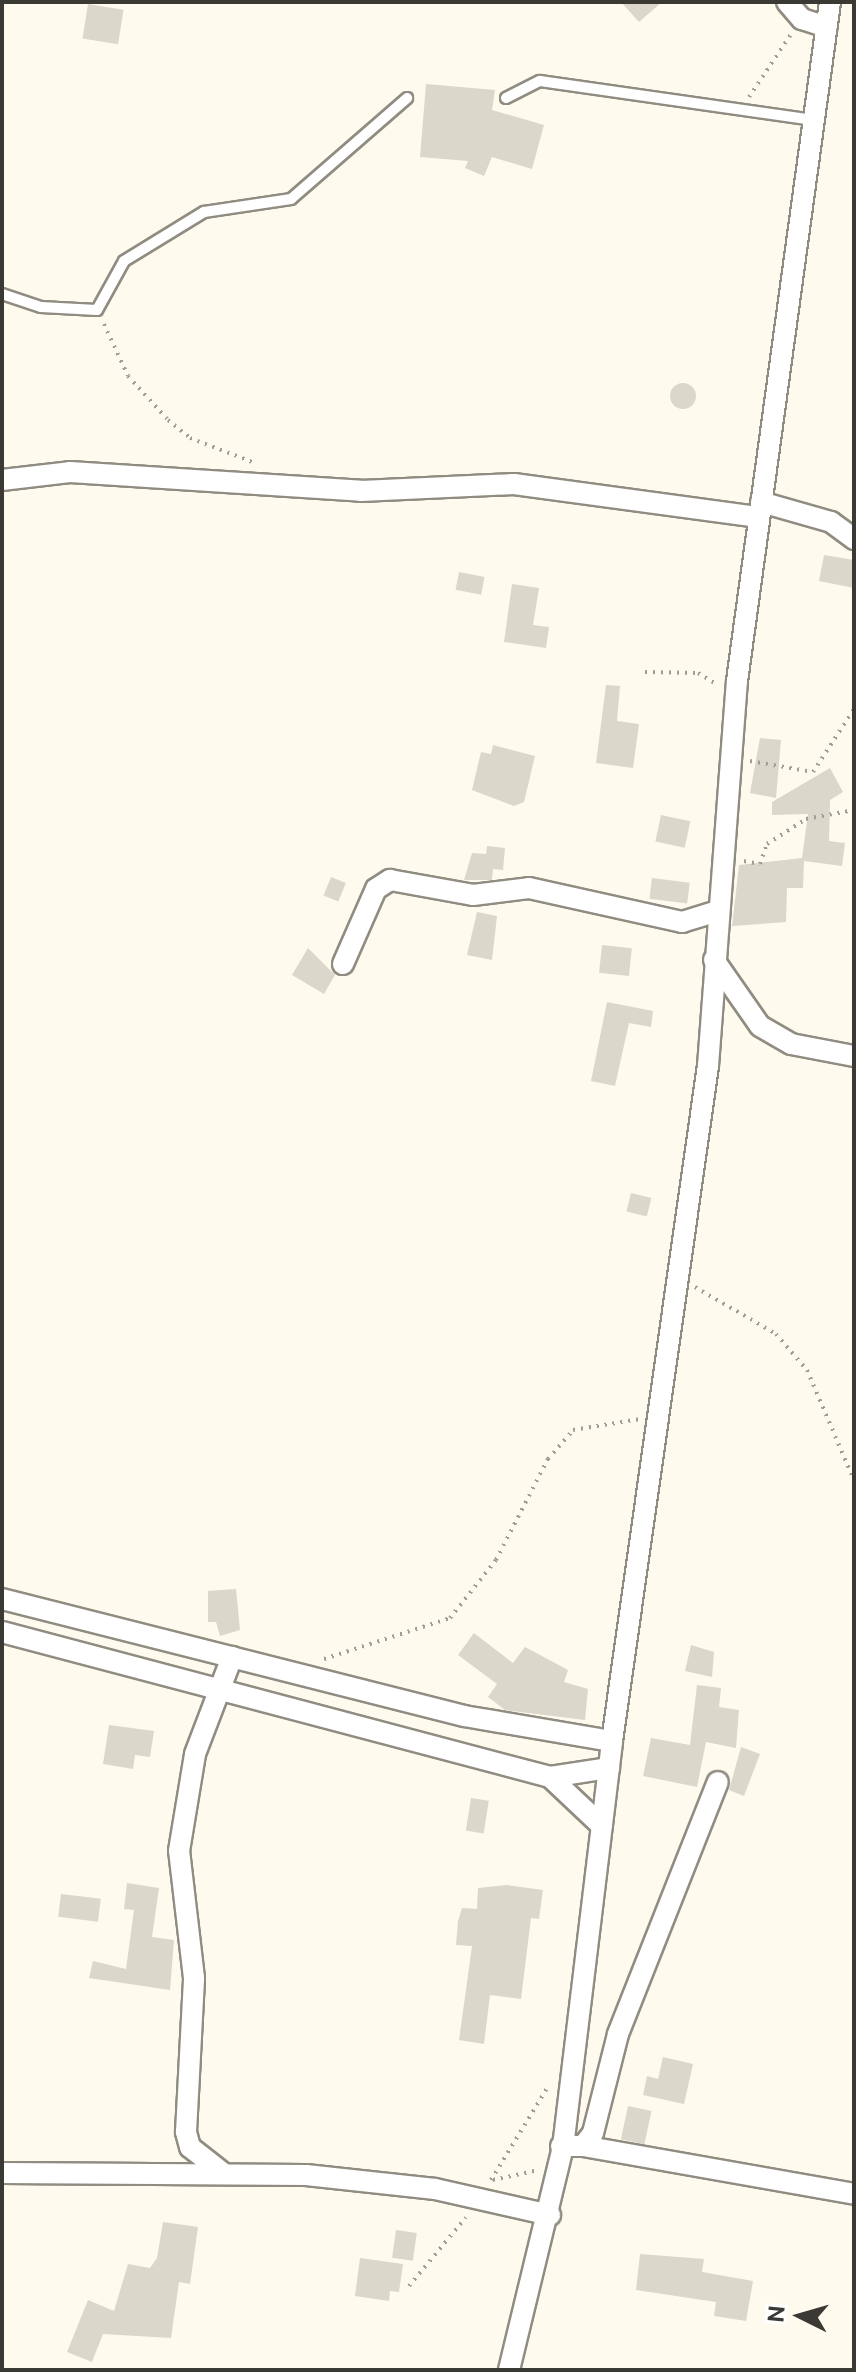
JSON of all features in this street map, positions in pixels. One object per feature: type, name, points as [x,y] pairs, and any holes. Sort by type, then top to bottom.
[{"type":"street","points":[[787,2],[802,19],[827,27]]},
{"type":"street","points":[[509,2370],[550,2215],[560,2156],[612,1741],[680,1279],[714,960],[719,856],[733,756],[737,681],[808,119],[830,2]]},
{"type":"street","points":[[2,480],[70,472],[276,483],[361,491],[514,484],[760,510],[831,522],[854,539]]},
{"type":"street","points":[[343,964],[376,889],[390,880],[473,895],[529,888],[682,922],[717,911]]},
{"type":"street","points":[[714,960],[760,1026],[791,1044],[854,1056]]},
{"type":"street","points":[[2,1599],[464,1716],[612,1741]]},
{"type":"street","points":[[2,1632],[217,1692],[550,1777],[609,1768]]},
{"type":"street","points":[[223,2173],[190,2147],[186,2132],[194,1978],[179,1851],[195,1754],[232,1657]]},
{"type":"street","points":[[550,1777],[602,1826]]},
{"type":"street","points":[[583,2146],[660,1919],[718,1782]]},
{"type":"street","points":[[560,2156],[583,2146],[854,2194]]},
{"type":"street","points":[[2,2173],[306,2175],[479,2191],[550,2215]]},
{"type":"lane","points":[[506,98],[540,81],[739,113],[808,119]]},
{"type":"lane","points":[[2,294],[41,307],[97,310],[124,261],[204,212],[291,199],[407,98]]},
{"type":"path","points":[[739,113],[802,19]]},
{"type":"path","points":[[97,310],[128,376],[168,420],[190,438],[265,467],[276,483]]},
{"type":"path","points":[[645,672],[698,673],[721,687],[737,681]]},
{"type":"path","points":[[733,756],[813,772],[854,709]]},
{"type":"path","points":[[719,856],[760,864],[767,844],[806,819],[854,810]]},
{"type":"path","points":[[680,1279],[776,1334],[797,1358],[831,1416],[854,1480]]},
{"type":"path","points":[[293,1673],[450,1618],[496,1560],[548,1459],[573,1430],[627,1424],[659,1410]]},
{"type":"path","points":[[409,2286],[479,2191],[491,2181],[552,2081]]},
{"type":"path","points":[[479,2191],[491,2181],[560,2156]]},
{"type":"building","points":[[621,2],[662,2],[639,22]]},
{"type":"building","points":[[88,4],[124,10],[118,44],[83,39]]},
{"type":"building","points":[[426,84],[495,90],[492,110],[544,125],[532,169],[492,157],[484,176],[465,168],[468,161],[420,157]]},
{"type":"building","points":[[683,383],[692,387],[696,396],[692,405],[683,409],[674,405],[670,396],[674,387]]},
{"type":"building","points":[[824,555],[854,560],[854,588],[819,581]]},
{"type":"building","points":[[459,572],[485,577],[481,595],[456,590]]},
{"type":"building","points":[[512,584],[539,588],[533,625],[549,627],[546,648],[504,642]]},
{"type":"building","points":[[606,685],[620,686],[617,721],[639,724],[633,768],[596,763]]},
{"type":"building","points":[[760,738],[781,740],[776,798],[750,793]]},
{"type":"building","points":[[493,745],[535,756],[524,802],[514,806],[472,790],[481,752],[491,754]]},
{"type":"building","points":[[830,768],[843,792],[830,800],[829,841],[845,843],[842,866],[804,861],[803,888],[787,888],[786,922],[732,926],[739,865],[802,858],[808,814],[772,815],[772,802]]},
{"type":"building","points":[[661,815],[690,821],[685,848],[655,841]]},
{"type":"building","points":[[487,846],[505,848],[503,870],[493,869],[492,880],[464,880],[472,853],[486,854]]},
{"type":"building","points":[[331,877],[346,883],[338,902],[324,896]]},
{"type":"building","points":[[652,878],[690,883],[687,903],[649,899]]},
{"type":"building","points":[[477,912],[497,916],[492,960],[467,955]]},
{"type":"building","points":[[602,945],[632,948],[629,976],[599,973]]},
{"type":"building","points":[[308,948],[335,975],[324,994],[292,975]]},
{"type":"building","points":[[607,1002],[653,1011],[651,1027],[629,1023],[615,1086],[591,1081]]},
{"type":"building","points":[[631,1193],[651,1198],[647,1217],[626,1211]]},
{"type":"building","points":[[236,1589],[240,1630],[220,1636],[216,1622],[208,1622],[208,1591]]},
{"type":"building","points":[[474,1633],[513,1663],[525,1647],[568,1670],[564,1682],[588,1689],[585,1720],[505,1710],[488,1697],[497,1684],[458,1655]]},
{"type":"building","points":[[691,1645],[714,1652],[712,1677],[685,1671]]},
{"type":"building","points":[[697,1685],[721,1688],[719,1707],[739,1710],[736,1748],[706,1742],[697,1787],[643,1776],[651,1738],[690,1745]]},
{"type":"building","points":[[109,1725],[154,1731],[150,1757],[135,1755],[133,1769],[103,1764]]},
{"type":"building","points":[[741,1747],[760,1754],[744,1796],[729,1790]]},
{"type":"building","points":[[471,1798],[489,1801],[484,1833],[466,1831]]},
{"type":"building","points":[[127,1883],[159,1888],[152,1937],[174,1940],[170,1990],[89,1978],[93,1961],[126,1969],[134,1910],[124,1909]]},
{"type":"building","points":[[507,1885],[543,1890],[539,1919],[531,1918],[521,1999],[490,1995],[484,2044],[459,2040],[472,1946],[456,1945],[462,1908],[477,1909],[478,1888]]},
{"type":"building","points":[[61,1894],[101,1899],[98,1922],[58,1917]]},
{"type":"building","points":[[663,2057],[693,2064],[684,2104],[643,2095],[647,2076],[658,2079]]},
{"type":"building","points":[[628,2106],[651,2111],[644,2144],[621,2139]]},
{"type":"building","points":[[163,2222],[198,2227],[190,2284],[179,2282],[171,2338],[103,2334],[92,2362],[67,2352],[88,2300],[114,2311],[128,2264],[150,2268],[157,2258]]},
{"type":"building","points":[[396,2230],[417,2233],[413,2261],[392,2258]]},
{"type":"building","points":[[640,2254],[704,2259],[702,2272],[753,2281],[746,2321],[714,2316],[716,2302],[636,2290]]},
{"type":"building","points":[[360,2258],[403,2264],[399,2292],[390,2291],[389,2301],[355,2296]]}]
